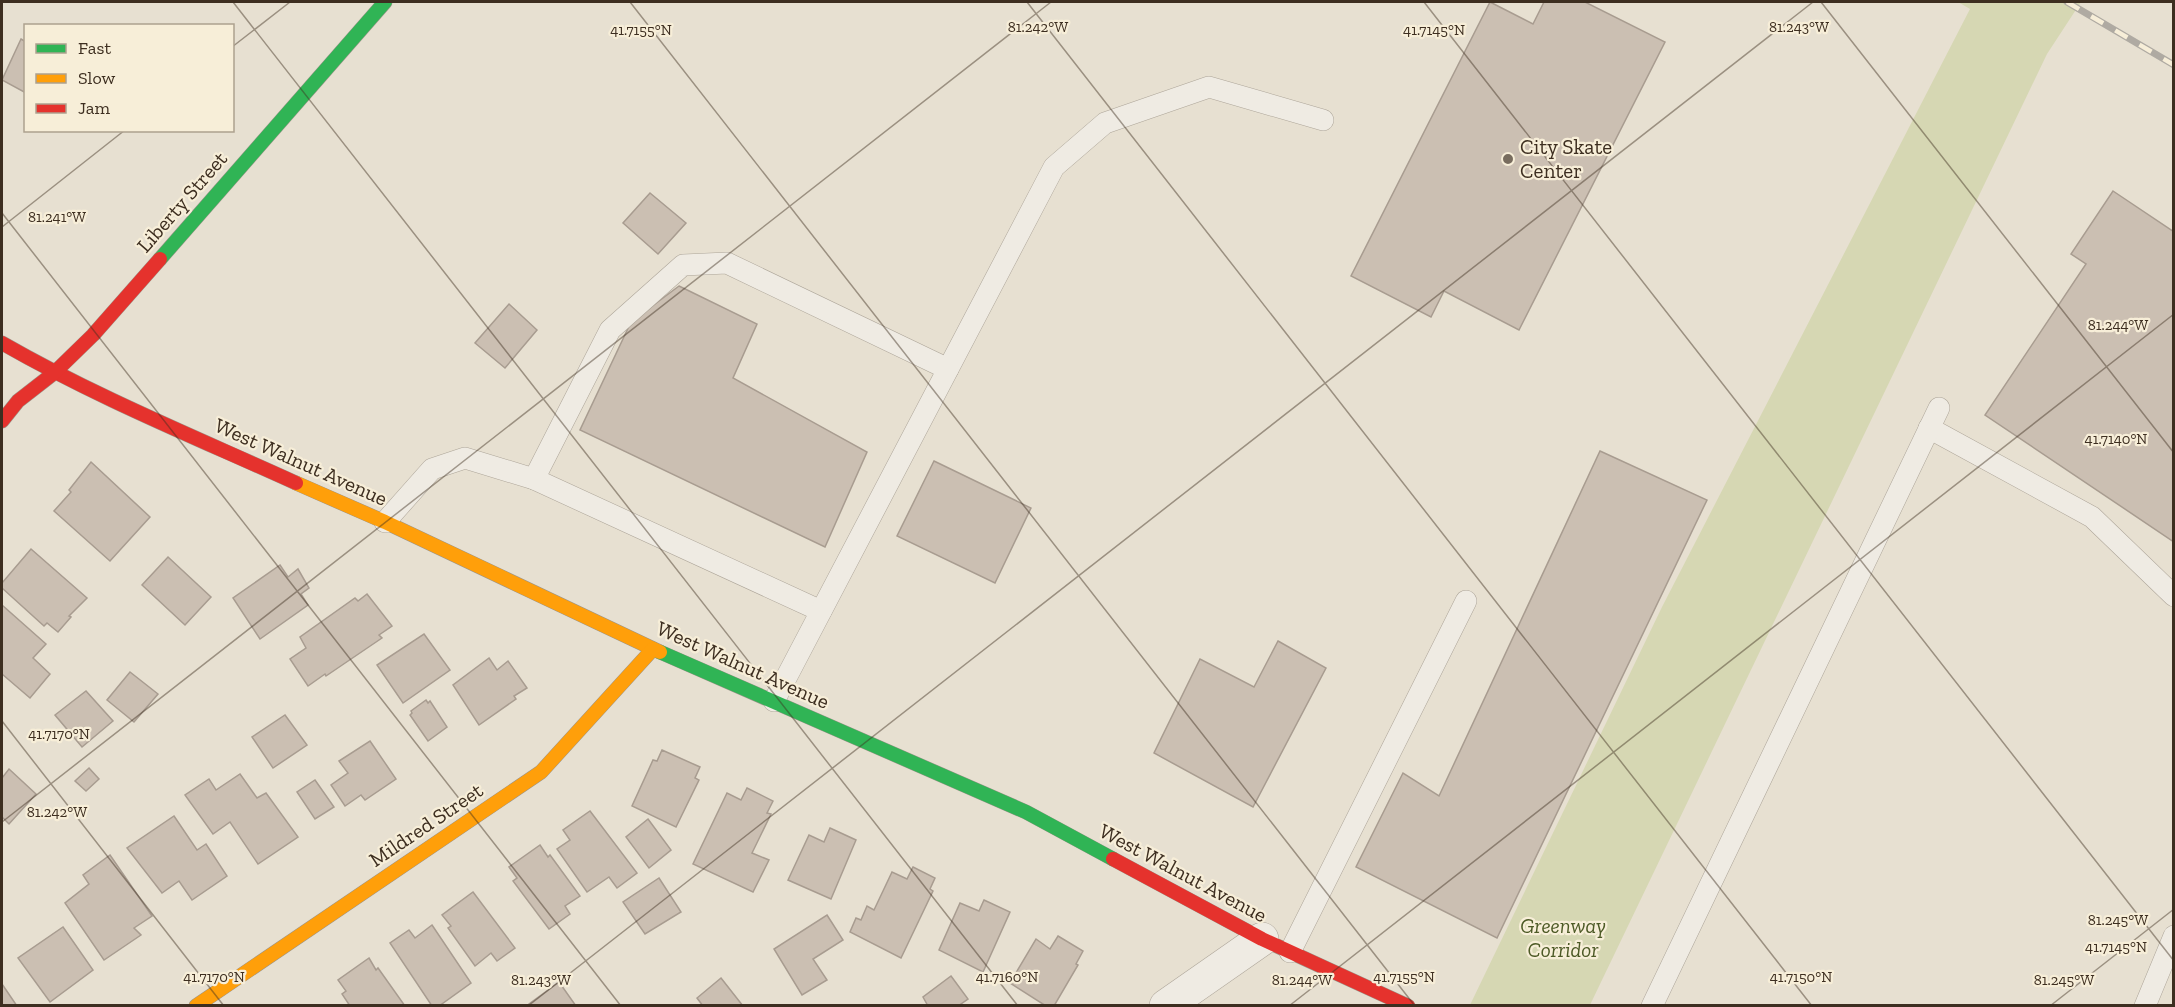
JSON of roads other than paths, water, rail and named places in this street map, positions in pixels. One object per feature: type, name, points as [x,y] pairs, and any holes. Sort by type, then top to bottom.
[{"type":"street","name":"Liberty Street","points":[[2,421],[18,401],[54,373],[93,335],[385,2]]},
{"type":"street","name":"West Walnut Avenue","points":[[2,343],[54,373],[104,397],[385,522],[653,649],[1026,812],[1276,945],[1408,1005]]},
{"type":"street","name":"Mildred Street","points":[[196,1005],[542,772],[653,649]]},
{"type":"street","points":[[1166,1005],[1276,945]]},
{"type":"lane","points":[[774,701],[1054,168],[1105,123],[1209,87],[1323,120]]},
{"type":"lane","points":[[534,479],[610,330],[683,265],[728,263],[948,369]]},
{"type":"lane","points":[[1652,1005],[1939,408]]},
{"type":"lane","points":[[1929,428],[2092,518],[2174,596]]},
{"type":"lane","points":[[385,522],[432,469],[465,458],[534,479],[821,611]]},
{"type":"lane","points":[[1276,945],[1466,601]]},
{"type":"lane","points":[[2145,1005],[2174,936]]},
{"type":"railway","points":[[2067,2],[2174,65]]},
{"type":"place","name":"City Skate Center","points":[[1508,159]]},
{"type":"park label","name":"Greenway Corridor","points":[[1563,938]]}]
